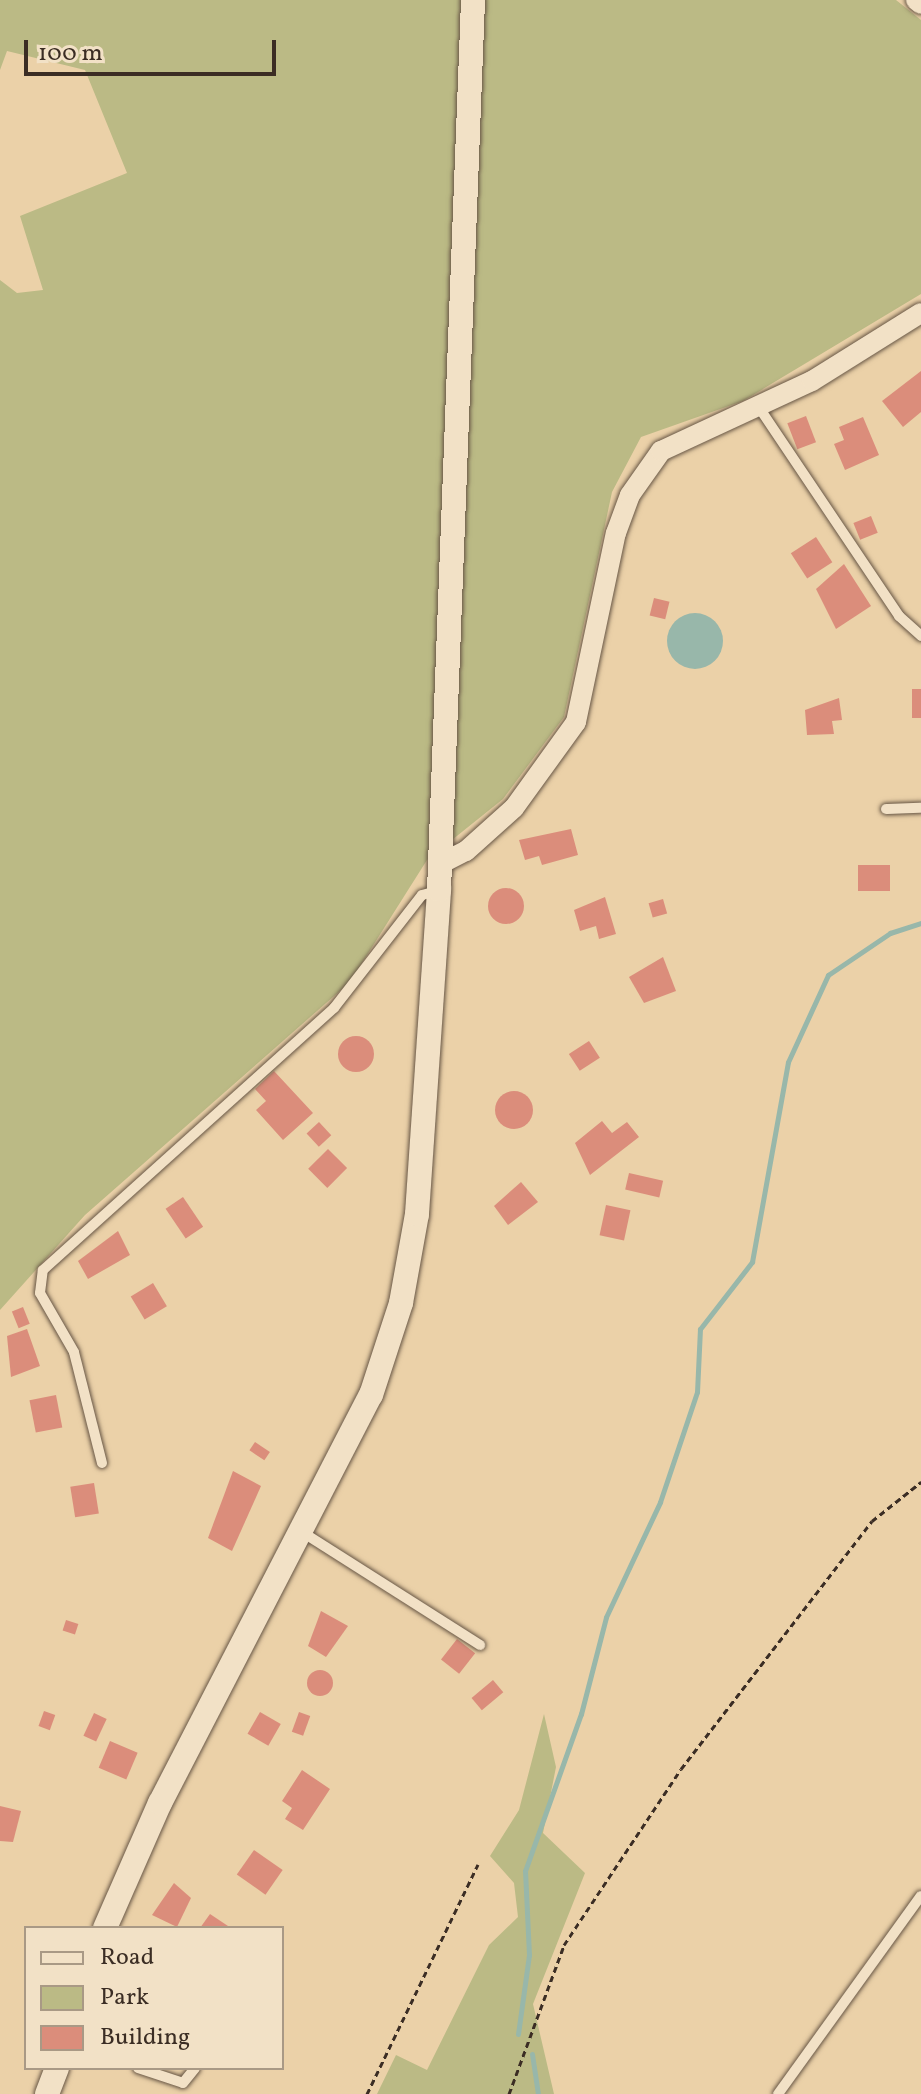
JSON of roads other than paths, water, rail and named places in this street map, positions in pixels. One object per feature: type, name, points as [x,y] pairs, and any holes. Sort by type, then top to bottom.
[{"type":"street","points":[[106,1926],[160,1803],[371,1395],[401,1303],[417,1214],[439,890],[473,0]]},
{"type":"street","points":[[916,0],[921,4]]},
{"type":"street","points":[[440,864],[466,851],[514,808],[576,722],[616,533],[646,468],[661,451],[758,406],[921,313]]},
{"type":"street","points":[[47,2094],[56,2070]]},
{"type":"lane","points":[[758,406],[899,616],[921,636]]},
{"type":"lane","points":[[886,809],[921,808]]},
{"type":"lane","points":[[102,1463],[74,1352],[40,1293],[43,1270],[334,1008],[422,895],[439,890]]},
{"type":"lane","points":[[302,1532],[480,1645]]},
{"type":"lane","points":[[778,2094],[921,1896]]},
{"type":"lane","points":[[142,2070],[181,2088],[194,2070]]},
{"type":"waterway","points":[[518,2034],[529,1955],[525,1871],[581,1714],[606,1617],[660,1502],[697,1392],[700,1329],[752,1262],[788,1062],[828,975],[890,933],[921,923]]},
{"type":"waterway","points":[[532,2054],[538,2094]]}]
